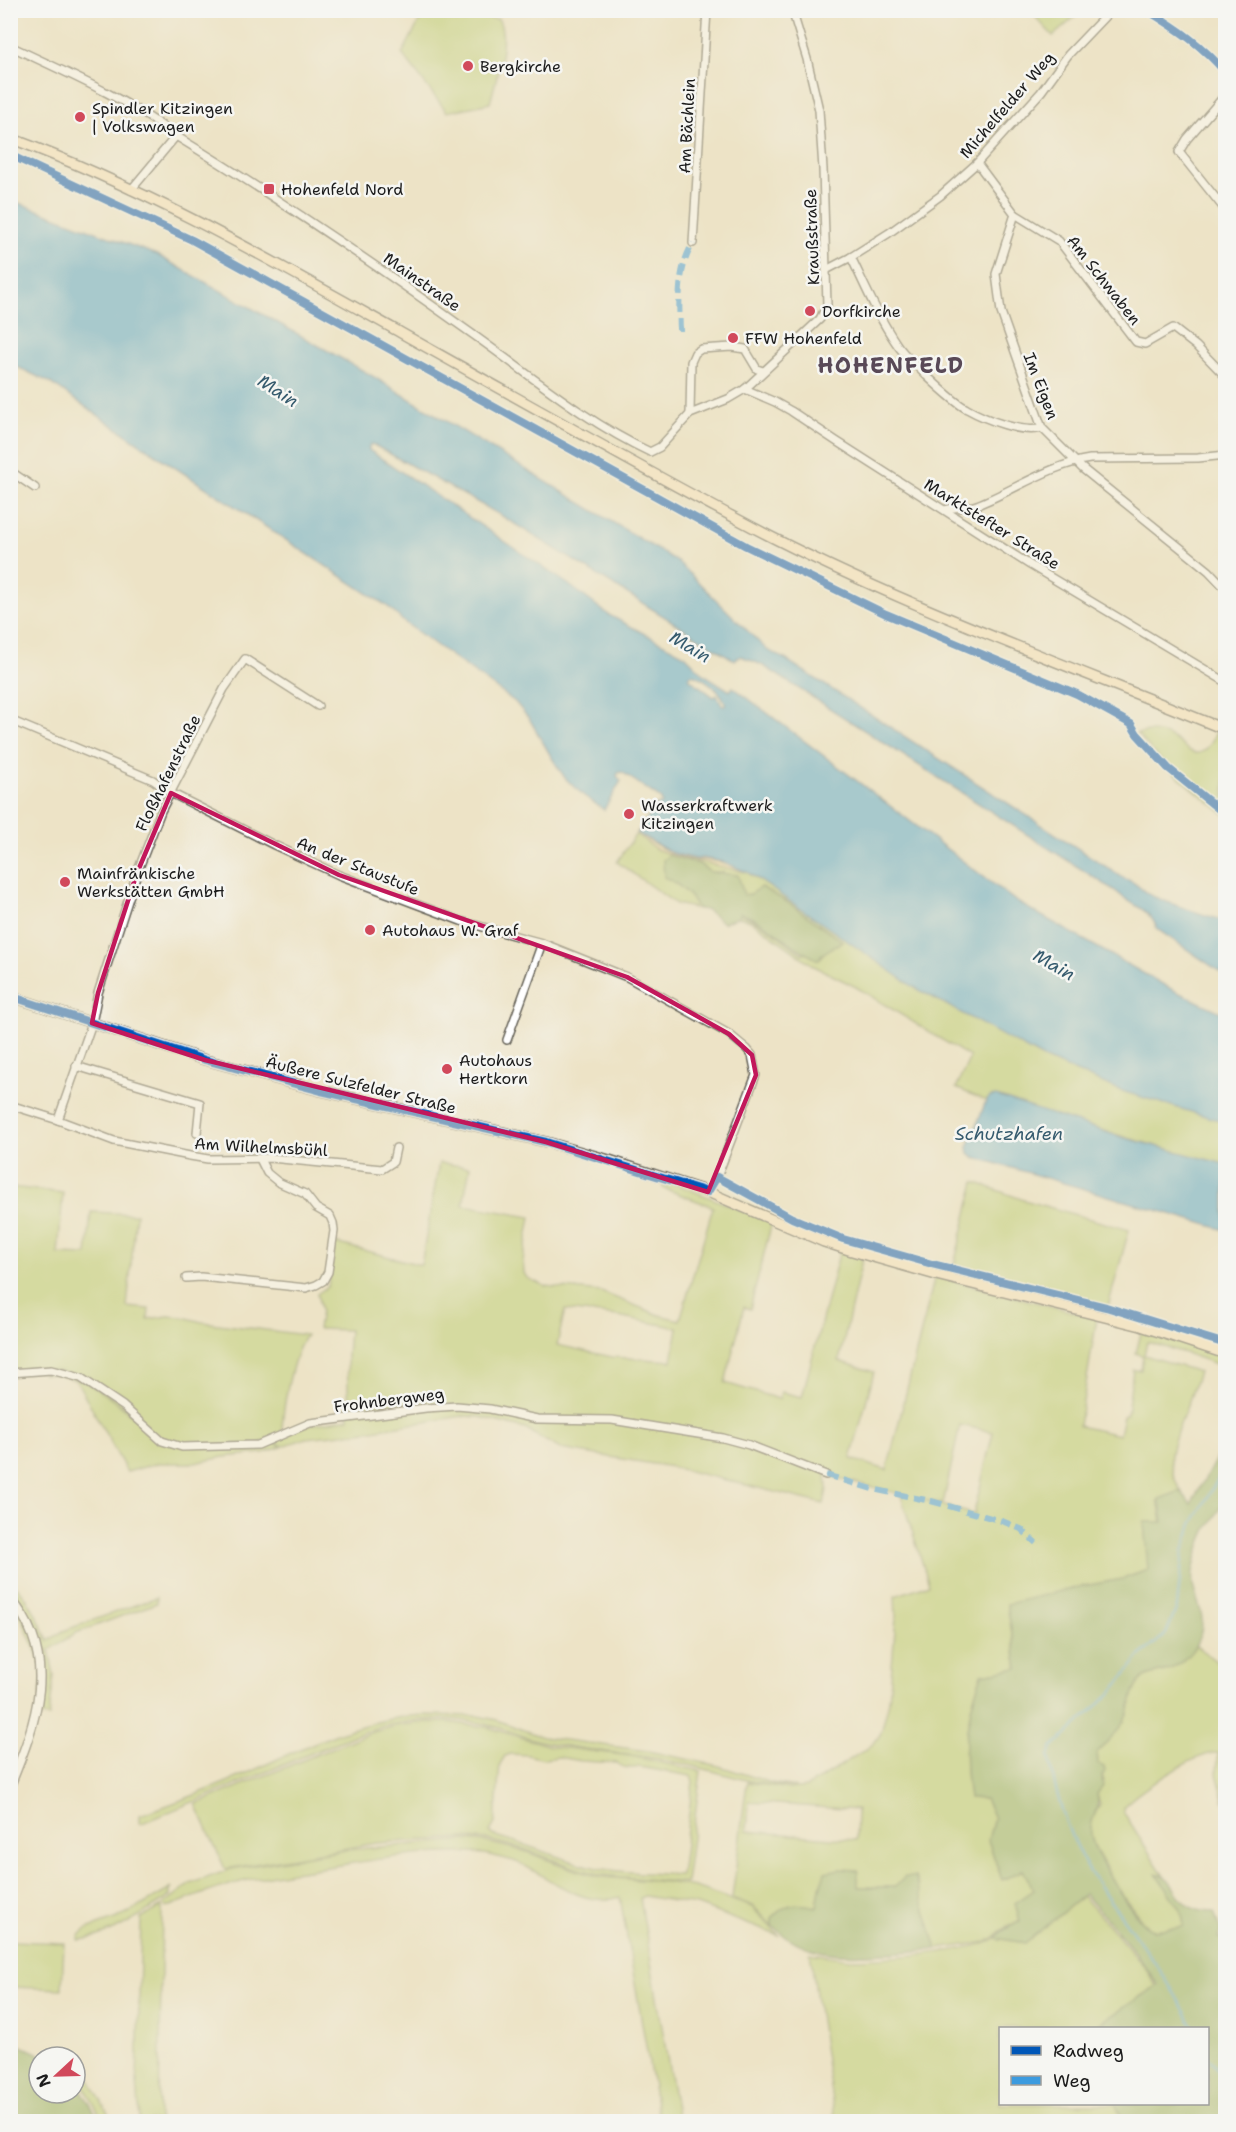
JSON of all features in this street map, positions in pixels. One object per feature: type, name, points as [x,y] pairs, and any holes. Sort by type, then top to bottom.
[{"type":"main road","points":[[10,138],[50,152],[197,220],[604,447],[814,559],[876,587],[1222,728]]},
{"type":"main road","name":"Äußere Sulzfelder Straße","points":[[10,996],[205,1060],[321,1090],[546,1142],[708,1192],[824,1242],[936,1275],[1141,1326],[1226,1354]]},
{"type":"street","name":"Am Bächlein","points":[[693,243],[707,10]]},
{"type":"street","name":"Kraußstraße","points":[[650,452],[660,447],[690,414],[728,399],[745,389],[820,319],[827,305],[828,268],[819,110],[792,10]]},
{"type":"street","name":"Michelfelder Weg","points":[[828,268],[851,257],[889,233],[940,196],[977,163],[1041,92],[1068,55],[1111,10]]},
{"type":"street","points":[[1148,10],[1193,39],[1226,73]]},
{"type":"street","name":"Mainstraße","points":[[10,46],[79,79],[155,120],[412,290],[574,408],[625,440],[650,452]]},
{"type":"street","points":[[1226,94],[1187,139],[1179,153],[1226,211]]},
{"type":"street","points":[[131,190],[176,136]]},
{"type":"street","points":[[977,163],[1015,214]]},
{"type":"street","name":"Am Schwaben","points":[[1015,214],[1059,241],[1136,342],[1145,344],[1173,328],[1196,346],[1226,377]]},
{"type":"street","name":"Im Eigen","points":[[1015,214],[996,274],[997,284],[1001,312],[1042,428],[1076,461],[1209,571],[1226,589]]},
{"type":"street","points":[[851,257],[897,345],[940,387],[966,409],[1015,428],[1035,430],[1042,428]]},
{"type":"street","points":[[690,414],[691,362],[695,353],[701,349],[732,347],[745,349],[757,369],[763,371]]},
{"type":"street","name":"Marktstefter Straße","points":[[745,389],[791,411],[1030,565],[1226,682]]},
{"type":"street","points":[[945,510],[974,506],[1076,461],[1198,458],[1226,454]]},
{"type":"street","points":[[10,471],[35,488]]},
{"type":"street","name":"Floßhafenstraße","points":[[58,1120],[92,1023],[98,993],[137,873],[161,811],[224,689],[245,659],[318,706]]},
{"type":"street","points":[[1222,728],[1226,704]]},
{"type":"street","name":"An der Staustufe","points":[[10,720],[153,780],[171,793],[339,875],[461,921],[542,943],[627,977],[729,1034],[752,1055],[756,1068],[754,1083],[717,1177],[708,1192]]},
{"type":"street","points":[[507,1040],[542,943]]},
{"type":"street","points":[[76,1065],[200,1103],[197,1133]]},
{"type":"street","name":"Am Wilhelmsbühl","points":[[10,1105],[114,1141],[208,1159],[260,1158],[382,1169],[393,1162],[396,1148]]},
{"type":"street","points":[[186,1278],[201,1277],[306,1288],[323,1281],[328,1272],[334,1231],[330,1216],[316,1208],[305,1194],[278,1182],[267,1173],[260,1158]]},
{"type":"street","name":"Frohnbergweg","points":[[10,1373],[51,1370],[81,1378],[123,1406],[162,1441],[182,1447],[258,1445],[316,1422],[457,1406],[537,1419],[612,1420],[723,1438],[749,1445],[826,1475]]},
{"type":"street","points":[[10,1598],[33,1635],[39,1658],[40,1685],[36,1716],[10,1786]]},
{"type":"highlighted area","points":[[171,793],[339,875],[627,977],[729,1034],[752,1055],[756,1075],[708,1192],[546,1142],[205,1060],[92,1023],[98,993],[137,873]]},
{"type":"green space","points":[[425,11],[454,11],[482,18],[498,19],[503,37],[502,48],[490,103],[447,112],[402,54]]},
{"type":"green space","points":[[1030,11],[1082,11],[1053,36]]},
{"type":"green space","points":[[1218,727],[1225,730],[1225,815],[1168,768],[1137,734],[1149,732],[1162,734],[1173,738],[1190,751],[1200,753],[1208,746]]},
{"type":"green space","points":[[636,834],[656,849],[675,856],[745,871],[914,987],[1045,1059],[1125,1092],[1225,1122],[1225,1164],[1112,1133],[1000,1097],[991,1097],[986,1101],[956,1088],[970,1057],[856,987],[814,966],[753,922],[739,917],[739,914],[764,926],[802,954],[804,952],[820,959],[824,953],[842,941],[787,902],[761,887],[751,894],[744,895],[723,872],[710,872],[699,864],[669,855],[664,877],[684,890],[698,909],[676,904],[617,862]]},
{"type":"green space","points":[[669,855],[699,864],[710,872],[738,875],[744,895],[751,894],[761,887],[787,902],[842,941],[821,955],[819,960],[751,917],[740,913],[739,917],[723,923],[707,910],[698,909],[684,890],[664,877],[663,860]]},
{"type":"green space","points":[[439,1163],[470,1167],[463,1205],[531,1217],[523,1261],[527,1278],[545,1286],[601,1292],[659,1315],[680,1320],[713,1207],[663,1188],[663,1179],[772,1222],[750,1309],[744,1307],[725,1383],[779,1399],[781,1392],[802,1397],[840,1250],[863,1256],[839,1361],[874,1372],[851,1459],[887,1470],[935,1276],[1097,1318],[1079,1426],[1119,1435],[1123,1416],[1127,1414],[1133,1370],[1141,1370],[1143,1356],[1136,1353],[1142,1329],[1225,1355],[1225,1367],[1147,1342],[1144,1355],[1199,1372],[1171,1454],[1172,1471],[1181,1491],[1158,1500],[1162,1522],[1144,1523],[1149,1569],[1123,1579],[1078,1587],[1007,1605],[1018,1668],[982,1674],[976,1690],[966,1735],[969,1798],[985,1799],[994,1818],[988,1840],[1002,1880],[1023,1870],[1034,1890],[1015,1903],[1020,1920],[1000,1931],[987,1942],[937,1949],[915,1877],[896,1887],[857,1887],[858,1870],[820,1888],[817,1907],[797,1904],[787,1906],[777,1912],[772,1918],[772,1926],[753,1906],[732,1898],[747,1782],[789,1789],[807,1787],[868,1748],[881,1733],[889,1701],[896,1618],[895,1596],[929,1584],[901,1496],[904,1495],[826,1475],[827,1489],[824,1504],[672,1467],[560,1449],[525,1429],[480,1417],[463,1416],[307,1438],[283,1446],[273,1441],[303,1426],[349,1418],[347,1357],[349,1330],[318,1329],[321,1310],[317,1294],[328,1286],[335,1243],[421,1265]],"holes":[[[565,1310],[618,1316],[678,1328],[672,1361],[612,1357],[557,1345]],[[960,1425],[993,1432],[974,1513],[976,1515],[921,1499],[943,1504]],[[749,1802],[857,1810],[856,1840],[747,1831]]]},
{"type":"green space","points":[[975,1182],[1024,1200],[1129,1230],[1106,1314],[951,1276]]},
{"type":"green space","points":[[11,1187],[63,1193],[58,1254],[87,1255],[91,1212],[136,1214],[127,1307],[149,1309],[148,1319],[168,1316],[183,1317],[202,1322],[306,1335],[296,1355],[289,1383],[282,1434],[258,1444],[217,1446],[256,1446],[272,1441],[282,1447],[263,1453],[195,1463],[158,1463],[127,1472],[76,1380],[57,1374],[43,1374],[41,1371],[62,1373],[82,1380],[136,1417],[130,1411],[95,1386],[73,1375],[50,1370],[11,1372]]},
{"type":"green space","points":[[1225,1442],[1226,1497],[1205,1534],[1193,1572],[1194,1590],[1201,1613],[1201,1632],[1195,1647],[1180,1663],[1142,1679],[1122,1724],[1097,1752],[1098,1764],[1104,1767],[1105,1771],[1102,1776],[1103,1786],[1097,1794],[1098,1800],[1091,1834],[1105,1869],[1123,1897],[1148,1928],[1153,1930],[1184,1925],[1182,1913],[1156,1873],[1171,1883],[1190,1907],[1214,1912],[1221,1931],[1218,1938],[1225,1939],[1225,2121],[1124,2121],[1116,2105],[1209,2105],[1209,2027],[1095,2027],[1158,1985],[1136,1953],[1085,1894],[1025,1943],[996,1938],[1001,1932],[1020,1921],[1015,1903],[1034,1890],[1023,1870],[1002,1880],[988,1840],[994,1818],[985,1799],[969,1798],[966,1735],[982,1674],[1018,1668],[1007,1604],[1123,1579],[1148,1570],[1144,1522],[1163,1522],[1159,1499],[1181,1491],[1191,1504]]},
{"type":"green space","points":[[11,1581],[28,1601],[48,1641],[63,1631],[157,1597],[157,1603],[76,1633],[49,1650],[54,1675],[49,1717],[38,1716],[43,1668],[11,1594]]},
{"type":"green space","points":[[1196,1646],[1225,1668],[1225,1803],[1217,1774],[1218,1753],[1208,1754],[1182,1765],[1123,1807],[1124,1813],[1164,1876],[1157,1874],[1183,1918],[1182,1927],[1153,1930],[1148,1928],[1120,1892],[1090,1835],[1092,1820],[1100,1804],[1097,1794],[1104,1781],[1098,1764],[1097,1752],[1120,1726],[1141,1680],[1175,1666]]},
{"type":"green space","points":[[423,1715],[478,1716],[497,1720],[542,1737],[648,1751],[719,1766],[772,1783],[796,1787],[757,1782],[675,1762],[542,1742],[478,1723],[442,1719],[424,1720],[387,1725],[353,1736],[140,1824],[140,1815],[220,1785],[323,1739],[382,1721]]},
{"type":"green space","points":[[448,1722],[487,1727],[550,1746],[631,1756],[701,1771],[686,1883],[602,1875],[578,1869],[524,1849],[488,1840],[463,1838],[377,1843],[225,1869],[196,1804],[369,1733],[399,1725]],"holes":[[[527,1755],[544,1759],[559,1757],[617,1763],[627,1768],[639,1767],[691,1776],[693,1781],[681,1875],[589,1866],[492,1835],[490,1832],[495,1823],[500,1764],[505,1756]]]},
{"type":"green space","points":[[464,1840],[486,1842],[524,1851],[578,1871],[602,1877],[666,1882],[695,1887],[752,1907],[779,1936],[697,1905],[644,1896],[640,1898],[678,2121],[659,2121],[620,1897],[607,1900],[593,1899],[567,1890],[519,1863],[484,1854],[450,1853],[398,1857],[273,1875],[227,1886],[166,1908],[164,1904],[190,1884],[231,1869],[345,1850]]},
{"type":"green space","points":[[840,1869],[858,1870],[858,1887],[895,1887],[905,1877],[915,1877],[937,1949],[839,1954],[799,1944],[772,1926],[772,1918],[788,1906],[798,1904],[817,1907],[825,1872]]},
{"type":"green space","points":[[172,1888],[165,1900],[123,1925],[101,1935],[78,1940],[87,1929],[125,1915]]},
{"type":"green space","points":[[1083,1896],[1145,1967],[1156,1986],[1094,2027],[999,2027],[999,2105],[1116,2105],[1124,2121],[1004,2121],[1001,2114],[977,2121],[835,2121],[810,1953],[856,1959],[950,1951],[985,1943],[996,1938],[1025,1943]]},
{"type":"green space","points":[[162,1906],[159,2121],[140,2121],[137,2082],[141,1918]]},
{"type":"green space","points":[[11,1941],[64,1943],[62,1989],[11,1987]]},
{"type":"green space","points":[[11,2041],[27,2048],[27,2105],[87,2105],[87,2099],[100,2121],[11,2121],[11,2107],[15,2103],[17,2093],[11,2084]]},
{"type":"green space","points":[[87,2077],[112,2121],[103,2121],[87,2091]]},
{"type":"sand","points":[[637,833],[661,848],[680,856],[725,863],[745,872],[675,856],[656,849]]},
{"type":"water","name":"Main","points":[[11,200],[157,255],[369,374],[678,562],[767,650],[785,659],[1148,894],[1225,921],[1225,975],[1157,929],[1145,911],[1117,892],[762,665],[741,656],[734,660],[502,516],[372,444],[369,446],[369,450],[568,584],[609,615],[685,655],[705,675],[730,691],[733,687],[1017,902],[1173,990],[1225,1014],[1225,1122],[1125,1092],[1045,1059],[914,987],[749,873],[723,862],[672,853],[637,833],[657,805],[662,804],[661,799],[622,772],[618,773],[617,776],[621,781],[604,810],[565,778],[530,720],[515,702],[404,622],[387,606],[49,382],[11,364]],"holes":[[[692,674],[717,690],[726,705],[722,705],[717,695],[714,697],[689,676]]]},
{"type":"water","name":"Schutzhafen","points":[[996,1096],[1121,1137],[1225,1164],[1225,1230],[974,1157],[969,1153],[968,1147],[986,1101]]},
{"type":"waterway","points":[[1193,2027],[1161,1972],[1081,1856],[1061,1807],[1049,1756],[1052,1748],[1111,1693],[1140,1656],[1166,1634],[1177,1607],[1183,1551],[1192,1524],[1226,1465]]},
{"type":"waterway","points":[[1209,2058],[1226,2083]]},
{"type":"marked path","points":[[680,331],[679,297],[682,275],[693,243]]},
{"type":"marked path","points":[[826,1475],[872,1489],[931,1501],[1002,1521],[1021,1529],[1036,1543]]},
{"type":"cycle path","points":[[1147,10],[1189,38],[1226,73]]},
{"type":"cycle path","points":[[10,155],[192,240],[746,546],[886,614],[1077,694],[1131,724],[1137,734],[1168,768],[1226,815]]},
{"type":"cycle path","points":[[10,996],[205,1060],[321,1091],[546,1142],[708,1192],[717,1177],[792,1218],[843,1239],[932,1264],[1106,1307],[1226,1344]]},
{"type":"place","name":"Bergkirche","points":[[468,66]]},
{"type":"place","name":"Spindler Kitzingen | Volkswagen","points":[[80,117]]},
{"type":"place","name":"Hohenfeld Nord","points":[[269,189]]},
{"type":"place","name":"Dorfkirche","points":[[810,311]]},
{"type":"place","name":"FFW Hohenfeld","points":[[733,338]]},
{"type":"place","name":"Wasserkraftwerk Kitzingen","points":[[629,814]]},
{"type":"place","name":"Mainfränkische Werkstätten GmbH","points":[[65,882]]},
{"type":"place","name":"Autohaus W. Graf","points":[[370,930]]},
{"type":"place","name":"Autohaus Hertkorn","points":[[447,1069]]},
{"type":"district","name":"HOHENFELD","points":[[891,365]]}]
